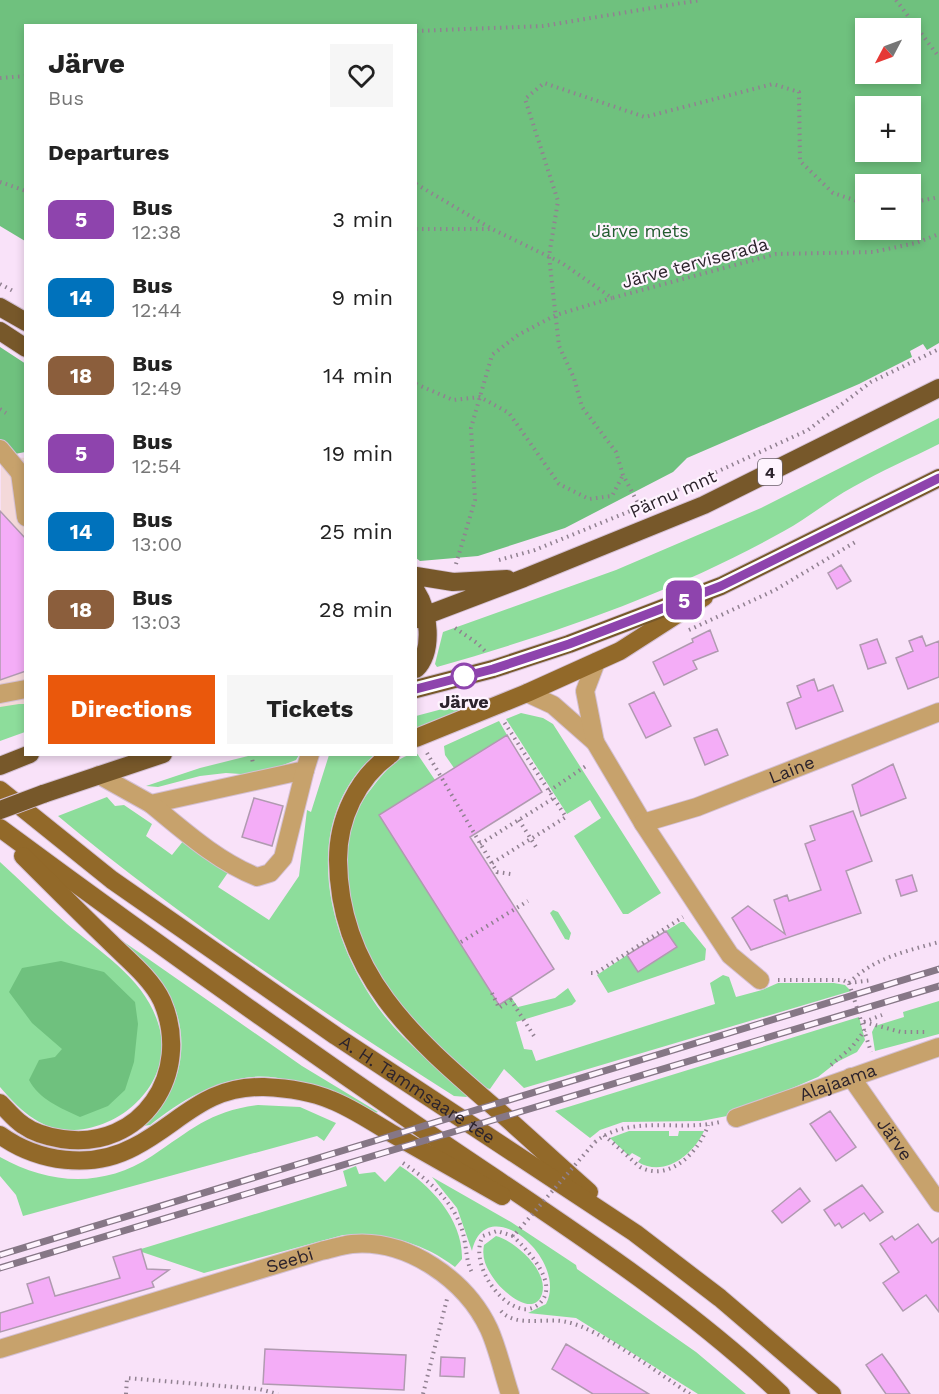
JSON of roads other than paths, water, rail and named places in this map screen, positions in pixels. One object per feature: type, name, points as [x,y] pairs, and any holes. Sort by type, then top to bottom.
[{"type":"highway","points":[[0,307],[24,321]]},
{"type":"highway","points":[[0,331],[24,347]]},
{"type":"highway","name":"Pärnu mnt","points":[[420,617],[524,578],[704,505],[939,388]]},
{"type":"highway","points":[[417,689],[493,669],[569,644],[721,586],[939,477]]},
{"type":"highway","points":[[417,576],[453,582],[524,578]]},
{"type":"highway","points":[[417,598],[427,646],[417,667]]},
{"type":"highway","points":[[4,764],[25,756]]},
{"type":"highway","points":[[0,810],[157,756]]},
{"type":"main road","points":[[420,744],[620,651],[721,586]]},
{"type":"main road","points":[[389,756],[365,780],[344,813],[338,849],[338,882],[345,919],[361,962],[384,999],[414,1035],[635,1233]]},
{"type":"main road","name":"A. H. Tammsaare tee","points":[[0,790],[112,880],[326,1029],[635,1233],[720,1298],[832,1394]]},
{"type":"main road","name":"A. H. Tammsaare tee","points":[[0,828],[280,1031],[613,1259],[729,1347],[782,1394]]},
{"type":"main road","points":[[0,834],[136,968],[161,999],[172,1035],[171,1065],[162,1089],[146,1112],[125,1129],[99,1138],[76,1141],[48,1137],[23,1125],[0,1103]]},
{"type":"main road","points":[[0,1135],[19,1148],[49,1159],[81,1161],[110,1156],[134,1147],[198,1103],[230,1091],[261,1087],[294,1089],[331,1100],[613,1259]]},
{"type":"street","points":[[0,449],[23,474]]},
{"type":"street","points":[[596,662],[585,691],[595,741],[643,823],[730,955],[760,980]]},
{"type":"street","points":[[0,694],[24,689]]},
{"type":"street","points":[[527,693],[553,705],[595,741]]},
{"type":"street","name":"Laine","points":[[643,823],[697,807],[939,712]]},
{"type":"street","points":[[99,775],[150,804],[199,843],[239,870],[256,877],[270,873],[283,858],[307,762],[150,804]]},
{"type":"street","name":"Alajaama","points":[[736,1118],[875,1068],[938,1038]]},
{"type":"street","name":"Järve","points":[[850,1077],[939,1203]]},
{"type":"street","name":"Seebi","points":[[0,1348],[312,1254],[354,1244],[391,1248],[425,1261],[456,1283],[474,1303],[489,1329],[510,1394]]},
{"type":"railway","points":[[0,1255],[939,969]]},
{"type":"railway","points":[[0,1268],[939,986]]},
{"type":"place","name":"Järve","points":[[464,676]]},
{"type":"park label","name":"Järve mets","points":[[640,231]]}]
